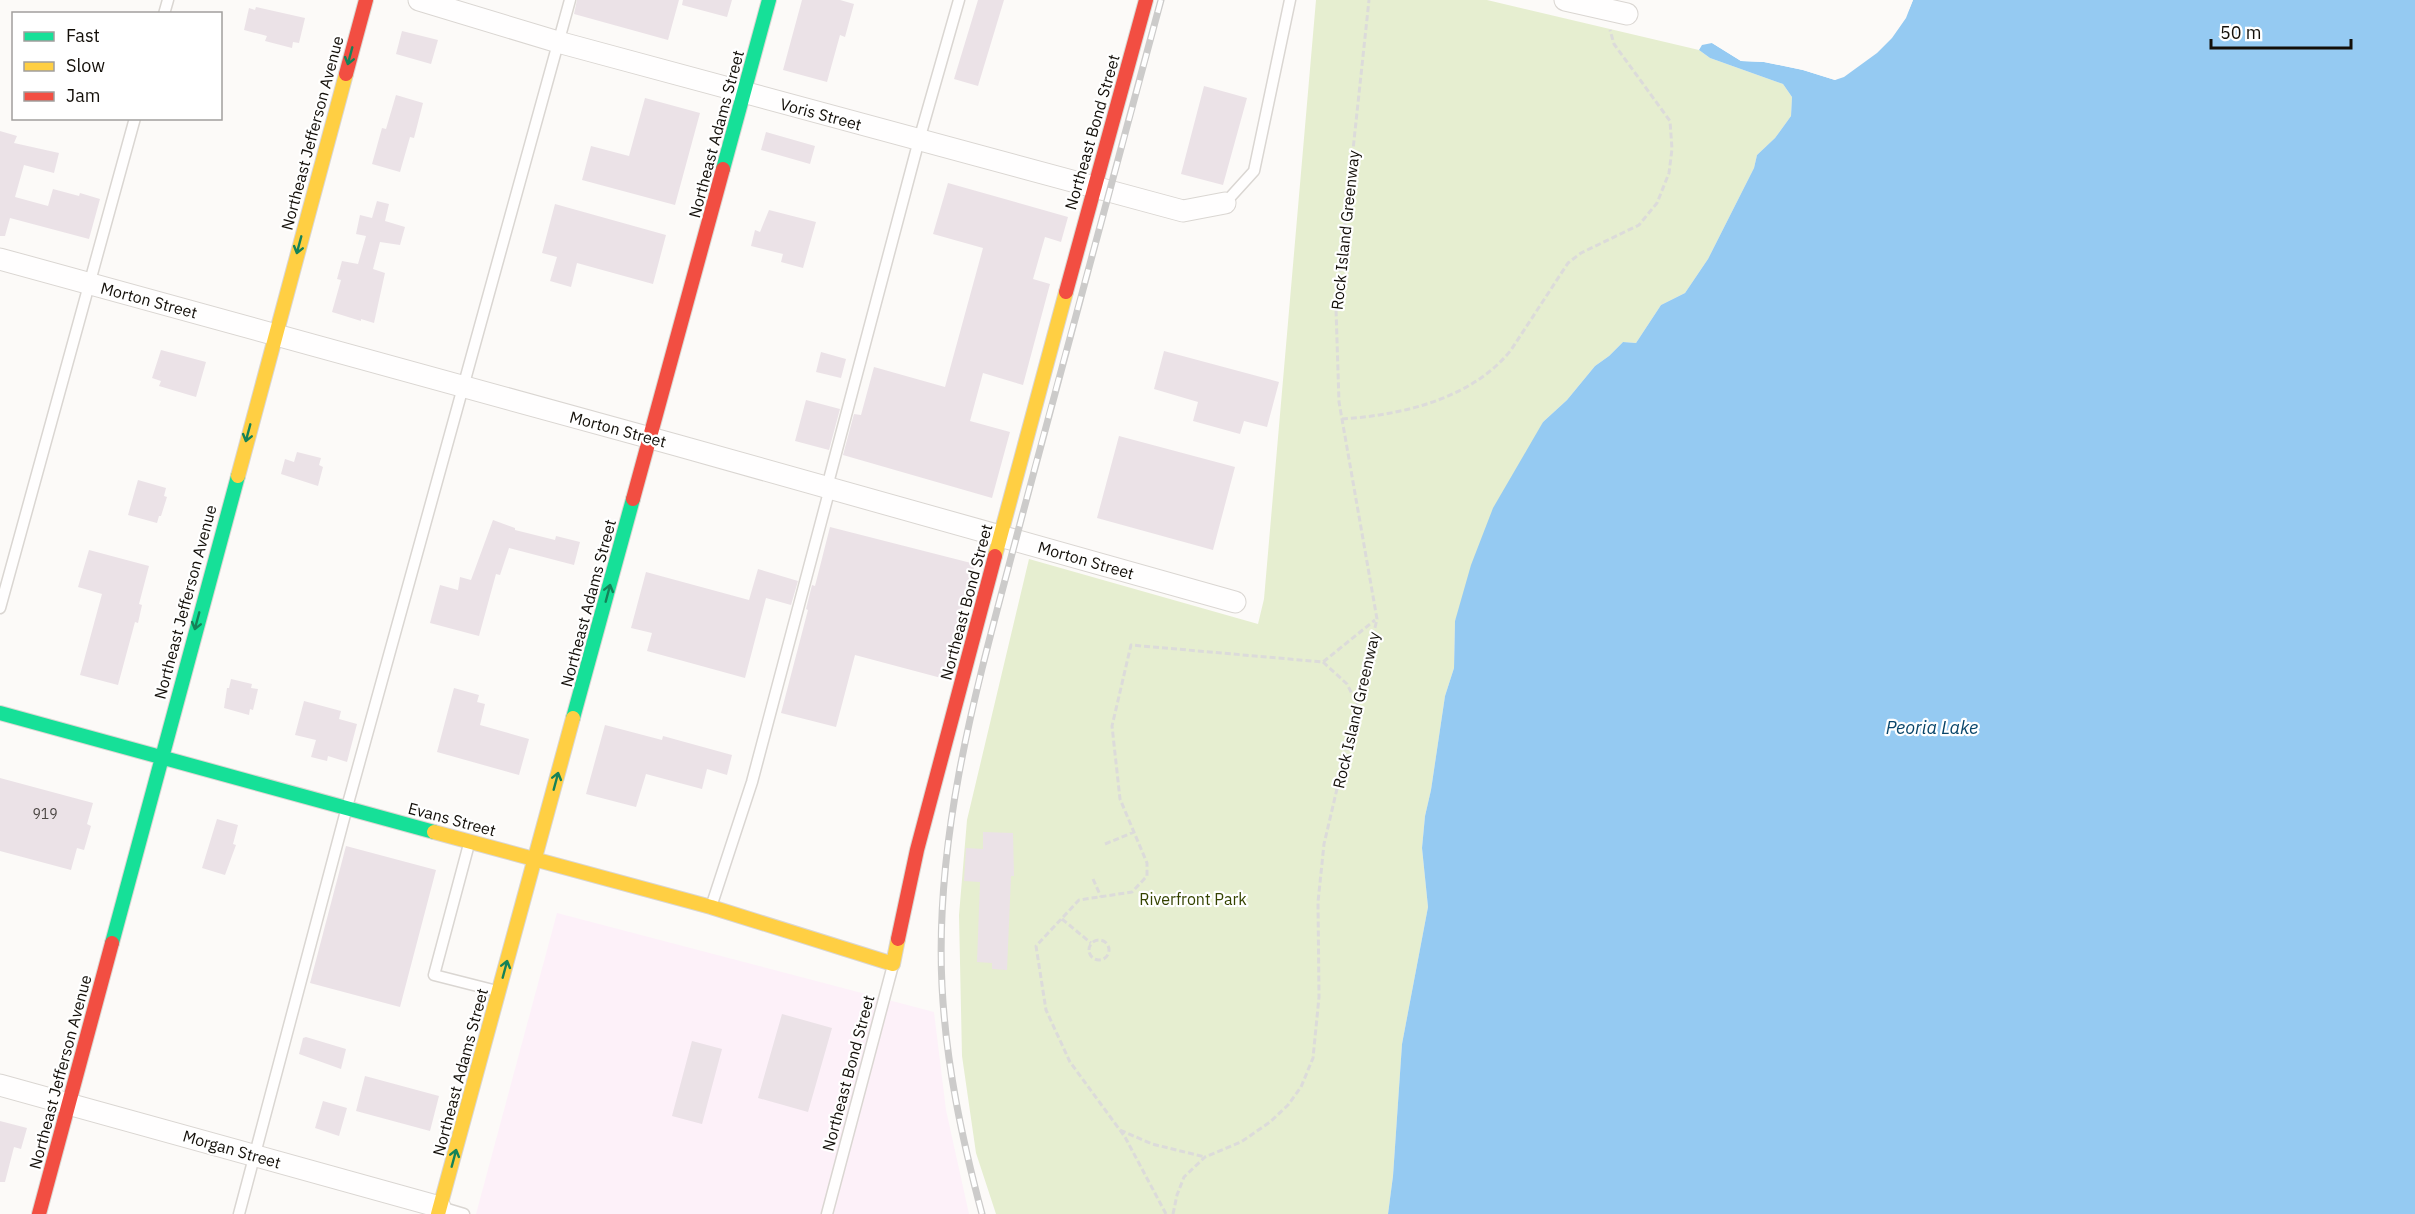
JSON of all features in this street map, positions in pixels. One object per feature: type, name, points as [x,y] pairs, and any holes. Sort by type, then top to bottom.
[{"type":"main road","name":"Northeast Jefferson Avenue","points":[[39,1214],[274,334],[366,0]]},
{"type":"main road","name":"Northeast Adams Street","points":[[439,1211],[769,0]]},
{"type":"main road","name":"Northeast Bond Street","points":[[893,964],[917,850],[1094,186],[1146,0]]},
{"type":"main road","name":"Evans Street","points":[[0,713],[711,907],[893,964]]},
{"type":"street","name":"Voris Street","points":[[419,0],[558,42],[1183,211],[1225,203]]},
{"type":"street","points":[[1565,0],[1618,12]]},
{"type":"street","name":"Morton Street","points":[[0,259],[1235,602]]},
{"type":"street","name":"Morgan Street","points":[[0,1085],[255,1156],[439,1211]]},
{"type":"lane","points":[[239,1214],[347,807],[570,0]]},
{"type":"lane","points":[[711,907],[752,782],[919,140],[959,0]]},
{"type":"lane","points":[[1225,203],[1254,171],[1290,0]]},
{"type":"lane","points":[[0,608],[134,120]]},
{"type":"lane","points":[[470,841],[434,975],[499,992]]},
{"type":"lane","name":"Northeast Bond Street","points":[[827,1214],[893,964]]},
{"type":"lane","name":"Morgan Street","points":[[439,1211],[464,1214]]},
{"type":"path","name":"Rock Island Greenway","points":[[1173,1214],[1177,1195],[1185,1177],[1205,1157],[1241,1142],[1270,1122],[1288,1105],[1301,1088],[1313,1058],[1319,997],[1318,902],[1324,844],[1377,619],[1339,402],[1336,309],[1369,0]]},
{"type":"path","points":[[1342,419],[1377,417],[1416,406],[1458,391],[1482,379],[1501,362],[1510,350],[1568,263],[1581,253],[1639,225],[1657,203],[1669,173],[1672,149],[1670,120],[1614,44],[1618,12]]},
{"type":"path","points":[[1323,662],[1377,619]]},
{"type":"path","points":[[1166,1214],[1119,1129],[1070,1062],[1046,1010],[1036,946],[1079,900],[1132,892],[1147,876],[1147,862],[1120,799],[1112,726],[1131,645],[1323,662],[1347,684],[1358,706]]},
{"type":"path","points":[[1105,844],[1134,832]]},
{"type":"path","points":[[1093,879],[1101,897]]},
{"type":"path","points":[[1062,919],[1091,944]]},
{"type":"path","points":[[1097,940],[1106,942],[1109,947],[1107,956],[1101,960],[1094,958],[1089,950],[1091,944],[1097,940]]},
{"type":"path","points":[[1119,1129],[1152,1144],[1205,1157]]},
{"type":"shaded area","points":[[557,913],[934,1012],[946,1110],[969,1214],[476,1214]]},
{"type":"green space","name":"Riverfront Park","points":[[1316,0],[1487,0],[1699,50],[1710,58],[1783,84],[1792,97],[1791,116],[1775,138],[1757,155],[1754,168],[1708,259],[1685,293],[1661,305],[1636,343],[1623,342],[1595,366],[1567,400],[1543,422],[1455,621],[1454,668],[1445,696],[1425,816],[1422,848],[1428,907],[1402,1044],[1393,1176],[1388,1214],[996,1214],[976,1153],[962,1056],[959,915],[967,820],[1029,559],[1258,624],[1264,599]]},
{"type":"water","name":"Peoria Lake","points":[[1913,0],[2415,0],[2415,1214],[1388,1214],[1393,1176],[1402,1044],[1428,907],[1422,848],[1425,816],[1445,696],[1454,668],[1455,621],[1471,565],[1493,508],[1543,422],[1567,400],[1595,366],[1623,342],[1636,343],[1661,305],[1685,293],[1708,259],[1754,168],[1757,155],[1775,138],[1791,116],[1792,97],[1783,84],[1710,58],[1699,50],[1702,45],[1712,43],[1741,61],[1764,62],[1803,70],[1835,80],[1871,56],[1891,38],[1907,15]]},
{"type":"pier","points":[[1909,0],[1913,0],[1906,18],[1892,38],[1877,53],[1844,77],[1835,80],[1803,70],[1764,62],[1741,61],[1712,43],[1714,41],[1741,58],[1765,59],[1804,67],[1835,77],[1843,74],[1875,51],[1890,36],[1903,17]]},
{"type":"building","points":[[577,0],[679,0],[668,40],[574,14]]},
{"type":"building","points":[[683,0],[732,0],[727,17],[682,5]]},
{"type":"building","points":[[802,0],[840,0],[854,4],[845,37],[840,35],[827,82],[783,70]]},
{"type":"building","points":[[978,0],[1004,0],[978,86],[954,79]]},
{"type":"building","points":[[256,7],[305,18],[299,43],[293,42],[292,48],[265,41],[267,36],[244,30],[249,8],[255,10]]},
{"type":"building","points":[[402,31],[438,40],[431,64],[396,54]]},
{"type":"building","points":[[1204,86],[1247,98],[1223,185],[1181,174]]},
{"type":"building","points":[[396,95],[423,103],[414,138],[410,137],[400,172],[372,164],[382,128],[386,129]]},
{"type":"building","points":[[645,98],[700,113],[675,205],[582,180],[591,146],[629,156]]},
{"type":"building","points":[[0,131],[17,136],[14,143],[59,153],[54,173],[24,165],[15,197],[48,206],[53,189],[100,199],[89,239],[10,218],[5,236],[0,236]]},
{"type":"building","points":[[766,132],[815,146],[810,164],[761,150]]},
{"type":"building","points":[[948,183],[1068,217],[1061,242],[1045,237],[1033,279],[1050,284],[1023,385],[983,373],[970,421],[1010,432],[992,498],[843,455],[854,414],[861,415],[874,367],[945,387],[983,248],[933,234]]},
{"type":"building","points":[[377,201],[389,204],[385,221],[405,227],[400,245],[380,242],[373,269],[385,273],[374,323],[332,312],[341,280],[337,279],[342,261],[358,264],[366,236],[356,234],[360,215],[372,218]]},
{"type":"building","points":[[555,204],[666,235],[653,284],[577,263],[571,287],[550,281],[557,257],[542,253]]},
{"type":"building","points":[[769,210],[816,222],[803,268],[781,262],[783,254],[751,246],[755,230],[760,232]]},
{"type":"building","points":[[161,350],[206,362],[196,397],[159,386],[161,381],[152,378]]},
{"type":"building","points":[[1164,351],[1279,382],[1267,427],[1244,421],[1240,434],[1193,421],[1198,402],[1154,389]]},
{"type":"building","points":[[821,352],[846,359],[841,378],[816,372]]},
{"type":"building","points":[[806,400],[840,409],[829,450],[795,441]]},
{"type":"building","points":[[1119,436],[1235,467],[1213,550],[1097,518]]},
{"type":"building","points":[[297,452],[321,458],[319,465],[323,467],[318,486],[281,474],[285,459],[294,462]]},
{"type":"building","points":[[138,480],[166,488],[164,496],[167,497],[157,523],[128,515]]},
{"type":"building","points":[[493,520],[515,528],[515,530],[555,540],[556,536],[580,542],[574,565],[509,548],[500,575],[496,574],[479,636],[430,623],[440,585],[458,590],[460,577],[471,580]]},
{"type":"building","points":[[830,527],[975,564],[945,679],[855,655],[836,727],[781,713],[808,610],[806,609],[812,585],[815,586]]},
{"type":"building","points":[[89,550],[149,566],[139,604],[142,605],[138,623],[135,622],[118,685],[80,675],[102,594],[78,587]]},
{"type":"building","points":[[758,569],[798,581],[791,605],[766,598],[745,678],[647,651],[652,633],[631,628],[646,572],[749,600]]},
{"type":"building","points":[[231,679],[252,684],[251,688],[258,689],[253,710],[250,709],[249,715],[224,708]]},
{"type":"building","points":[[454,688],[479,695],[477,702],[485,704],[480,725],[529,739],[519,775],[437,752]]},
{"type":"building","points":[[304,701],[341,711],[339,719],[357,724],[347,762],[328,756],[327,761],[311,757],[316,740],[295,735]]},
{"type":"building","points":[[605,725],[662,740],[663,736],[732,755],[727,775],[707,769],[702,789],[646,774],[636,807],[586,794]]},
{"type":"building","points":[[0,778],[93,803],[87,824],[91,826],[84,850],[77,848],[71,870],[0,851]]},
{"type":"building","points":[[217,819],[238,825],[233,844],[236,845],[225,875],[202,868]]},
{"type":"building","points":[[983,832],[1013,833],[1014,876],[1011,876],[1007,970],[992,969],[992,963],[977,962],[980,882],[964,881],[966,848],[983,849]]},
{"type":"building","points":[[346,846],[436,870],[400,1007],[310,983]]},
{"type":"building","points":[[782,1014],[832,1028],[808,1112],[758,1098]]},
{"type":"building","points":[[303,1038],[346,1049],[341,1069],[299,1054]]},
{"type":"building","points":[[692,1041],[722,1049],[702,1124],[672,1116]]},
{"type":"building","points":[[365,1076],[439,1096],[430,1131],[356,1111]]},
{"type":"building","points":[[323,1101],[347,1108],[339,1136],[315,1128]]},
{"type":"building","points":[[0,1121],[27,1128],[21,1149],[14,1147],[5,1182],[0,1182]]},
{"type":"railway","points":[[982,1214],[956,1101],[944,1015],[941,927],[945,867],[953,809],[976,692],[1161,0]]},
{"type":"traffic: fast","points":[[723,169],[769,0]]},
{"type":"traffic: fast","points":[[112,943],[238,476]]},
{"type":"traffic: fast","points":[[573,718],[633,499]]},
{"type":"traffic: fast","points":[[0,713],[434,832]]},
{"type":"traffic: slow","points":[[238,476],[346,74]]},
{"type":"traffic: slow","points":[[995,556],[1066,292]]},
{"type":"traffic: slow","points":[[438,1214],[573,718]]},
{"type":"traffic: slow","points":[[434,832],[711,907],[893,964],[898,939]]},
{"type":"traffic: jam","points":[[346,74],[366,0]]},
{"type":"traffic: jam","points":[[1066,292],[1146,0]]},
{"type":"traffic: jam","points":[[633,499],[723,169]]},
{"type":"traffic: jam","points":[[898,939],[917,850],[995,556]]},
{"type":"traffic: jam","points":[[39,1214],[112,943]]}]
